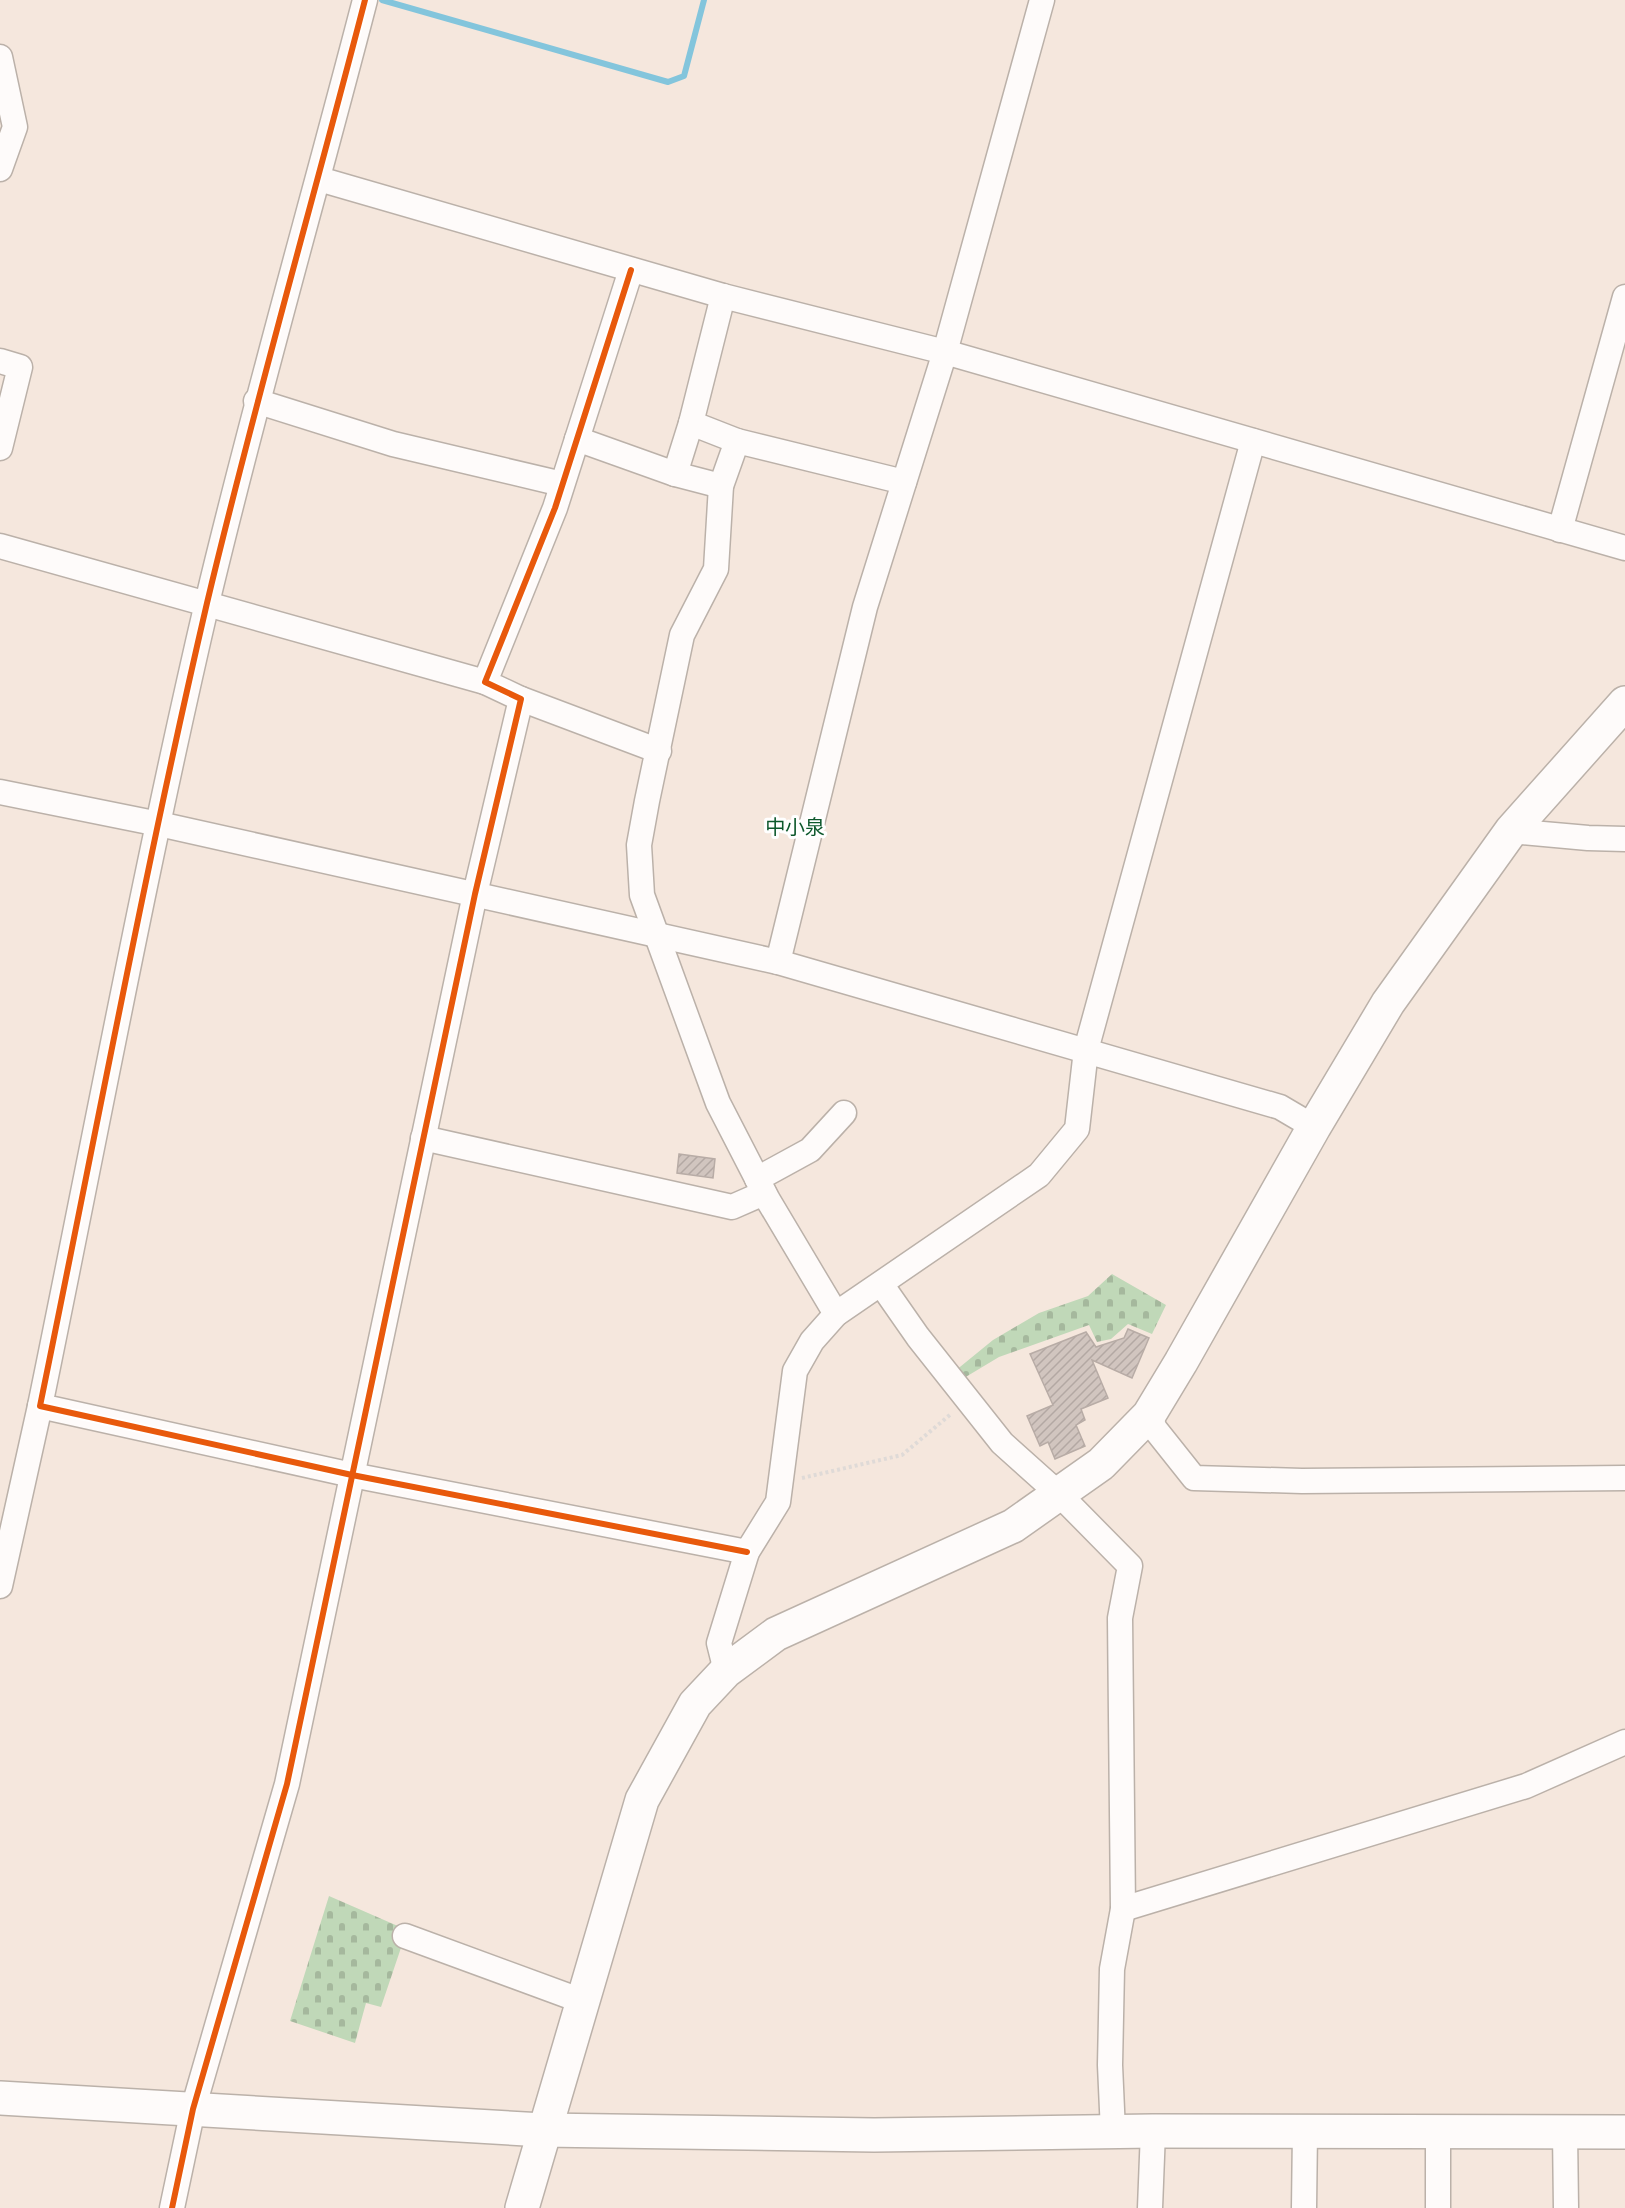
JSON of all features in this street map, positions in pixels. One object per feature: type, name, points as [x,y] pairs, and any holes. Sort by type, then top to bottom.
[{"type":"street","points":[[0,1586],[40,1406],[159,824],[207,605],[256,401],[319,179],[365,0]]},
{"type":"street","points":[[778,962],[865,607],[945,352],[1042,0]]},
{"type":"street","points":[[0,57],[15,127],[0,169]]},
{"type":"street","points":[[319,179],[723,296],[945,352],[1625,548]]},
{"type":"street","points":[[485,682],[555,508],[631,270]]},
{"type":"street","points":[[675,474],[691,423],[723,296]]},
{"type":"street","points":[[1560,530],[1625,297]]},
{"type":"street","points":[[0,361],[20,367],[0,448]]},
{"type":"street","points":[[256,401],[393,444],[562,484]]},
{"type":"street","points":[[691,423],[737,441],[904,482]]},
{"type":"street","points":[[577,439],[675,474],[722,486]]},
{"type":"street","points":[[737,441],[722,486],[716,569],[682,635],[639,845],[642,895],[718,1103],[761,1186],[836,1314]]},
{"type":"street","points":[[726,1671],[719,1643],[747,1552],[778,1502],[795,1371],[812,1341],[836,1314],[1039,1175],[1077,1129],[1086,1050],[1253,441]]},
{"type":"street","points":[[0,546],[485,682],[521,699],[659,751]]},
{"type":"street","points":[[171,2208],[193,2109],[287,1784],[475,894],[521,699]]},
{"type":"street","points":[[522,2208],[543,2130],[642,1800],[695,1704],[726,1671],[776,1634],[1013,1527],[1101,1464],[1149,1415],[1388,1003],[1512,831],[1625,703]]},
{"type":"street","points":[[0,792],[159,824],[778,962],[1280,1107],[1314,1127]]},
{"type":"street","points":[[1512,831],[1625,839]]},
{"type":"street","points":[[423,1138],[732,1207],[810,1150],[844,1113]]},
{"type":"street","points":[[881,1284],[918,1336],[1002,1443],[1060,1495],[1130,1566],[1120,1618],[1123,1909],[1112,1969],[1110,2065],[1113,2132]]},
{"type":"street","points":[[40,1406],[352,1475],[747,1552]]},
{"type":"street","points":[[1149,1415],[1155,1429],[1194,1478],[1302,1481],[1625,1478]]},
{"type":"street","points":[[1123,1909],[1526,1786],[1625,1742]]},
{"type":"street","points":[[405,1936],[582,2001]]},
{"type":"street","points":[[0,2098],[543,2130],[874,2135],[1153,2131],[1625,2132]]},
{"type":"street","points":[[1150,2208],[1153,2131]]},
{"type":"street","points":[[1304,2208],[1305,2131]]},
{"type":"street","points":[[1438,2131],[1438,2208]]},
{"type":"street","points":[[1565,2132],[1566,2208]]},
{"type":"path","points":[[780,1482],[902,1455],[968,1400]]},
{"type":"green space","points":[[1112,1274],[1166,1305],[1152,1334],[1128,1324],[1111,1339],[1097,1342],[1089,1325],[999,1357],[964,1378],[955,1371],[993,1340],[1039,1313],[1088,1296]]},
{"type":"green space","points":[[329,1896],[407,1930],[381,2007],[366,2003],[355,2043],[290,2021]]},
{"type":"building","points":[[679,1154],[715,1159],[713,1178],[677,1173]]},
{"type":"building","points":[[1128,1329],[1149,1338],[1132,1378],[1092,1360],[1108,1398],[1081,1409],[1085,1420],[1076,1425],[1085,1446],[1055,1459],[1048,1442],[1040,1446],[1027,1416],[1053,1405],[1030,1354],[1086,1332],[1096,1347],[1124,1338]]},
{"type":"waterway","points":[[382,0],[668,82],[684,76],[704,0]]},
{"type":"cycle path","points":[[365,0],[264,376],[207,603],[141,903],[40,1406],[352,1475],[747,1552]]},
{"type":"cycle path","points":[[172,2208],[193,2109],[287,1784],[475,894],[521,699],[485,682],[555,508],[631,270]]},
{"type":"district","name":"中小泉","points":[[795,827]]}]
